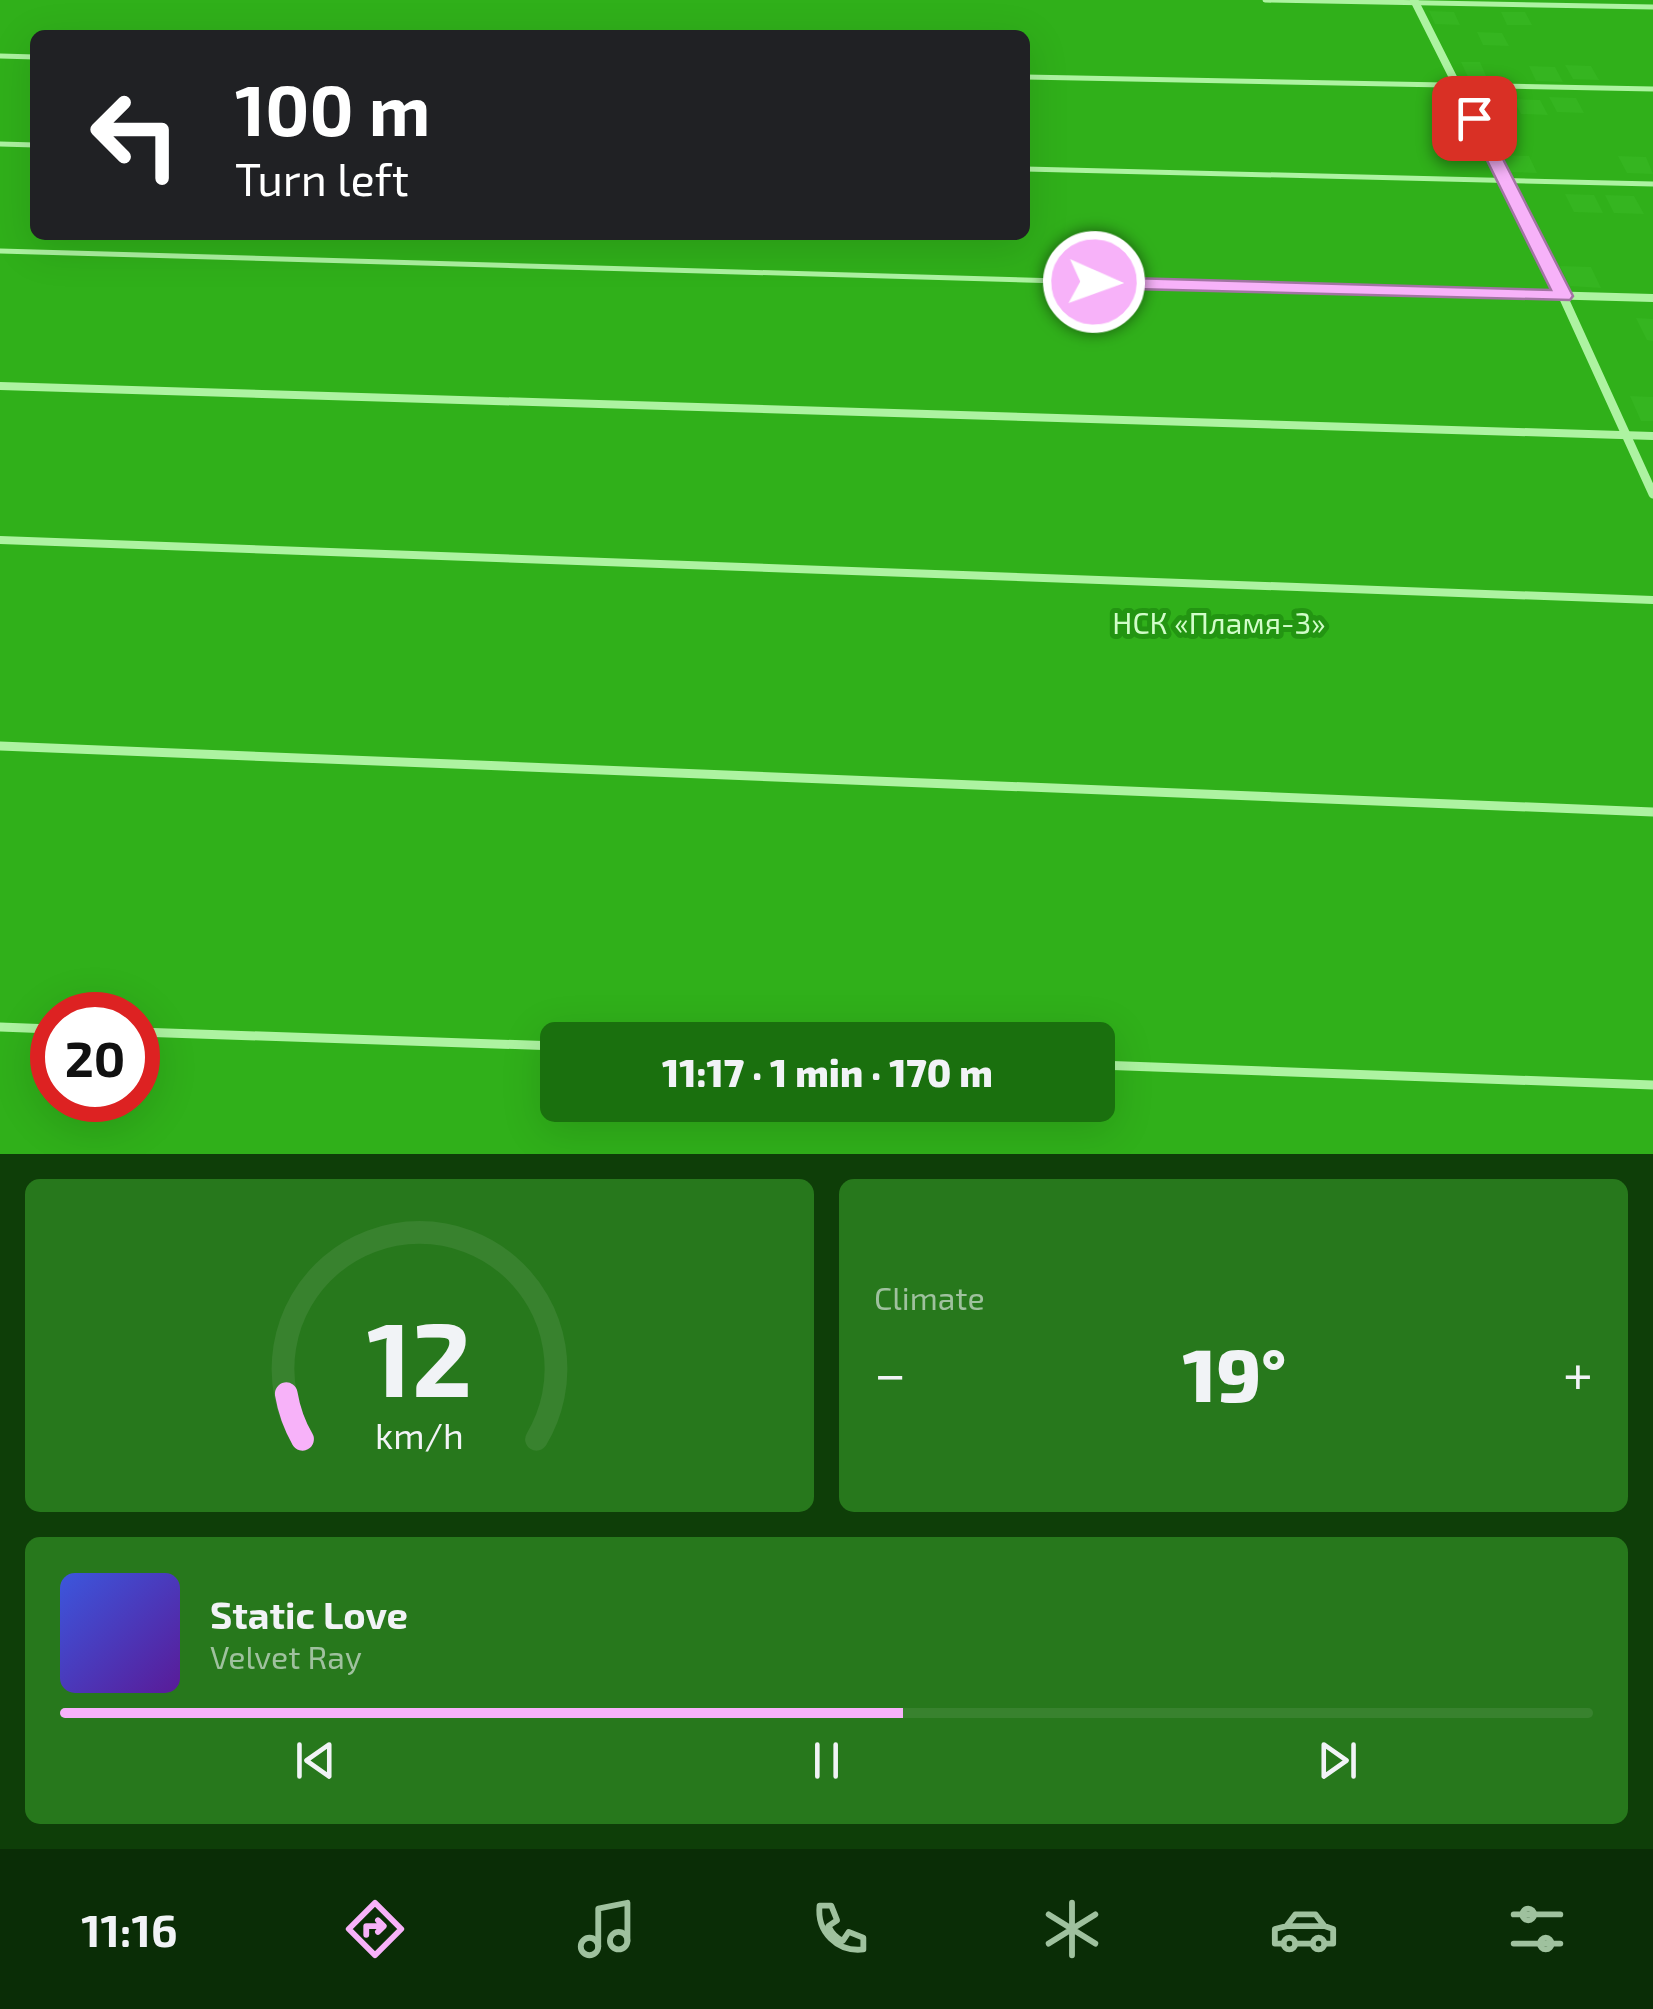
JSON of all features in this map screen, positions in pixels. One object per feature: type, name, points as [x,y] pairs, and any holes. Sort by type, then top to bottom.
[{"type":"street","points":[[1415,2],[1564,296],[1653,494]]},
{"type":"lane","points":[[1264,0],[1653,7]]},
{"type":"lane","points":[[0,56],[30,57]]},
{"type":"lane","points":[[1030,77],[1653,89]]},
{"type":"lane","points":[[0,144],[30,144]]},
{"type":"lane","points":[[1030,169],[1653,184]]},
{"type":"lane","points":[[0,251],[1653,298]]},
{"type":"lane","points":[[0,386],[1653,436]]},
{"type":"lane","points":[[0,540],[1653,600]]},
{"type":"lane","points":[[0,746],[1653,812]]},
{"type":"lane","points":[[0,1027],[30,1028]]},
{"type":"lane","points":[[160,1033],[540,1045]]},
{"type":"lane","points":[[1115,1066],[1653,1085]]},
{"type":"green space","name":"НСК «Пламя-3»","points":[[0,0],[1653,0],[1653,1154],[0,1154]]},
{"type":"building","points":[[1429,11],[1454,12],[1460,25],[1435,24]]},
{"type":"building","points":[[1501,12],[1525,12],[1532,25],[1507,25]]},
{"type":"building","points":[[1477,32],[1502,33],[1509,46],[1483,45]]},
{"type":"building","points":[[1461,62],[1480,62],[1487,78],[1468,77]]},
{"type":"building","points":[[1565,65],[1591,66],[1599,80],[1573,79]]},
{"type":"building","points":[[1529,66],[1555,67],[1563,82],[1536,81]]},
{"type":"building","points":[[1549,97],[1576,98],[1584,113],[1557,112]]},
{"type":"building","points":[[1513,99],[1540,100],[1548,115],[1521,114]]},
{"type":"building","points":[[1501,155],[1529,156],[1537,173],[1509,172]]},
{"type":"building","points":[[1618,156],[1646,157],[1653,174],[1627,173]]},
{"type":"building","points":[[1565,194],[1594,195],[1603,213],[1574,212]]},
{"type":"building","points":[[1605,195],[1634,196],[1644,214],[1614,213]]},
{"type":"building","points":[[1560,266],[1591,267],[1601,288],[1570,286]]},
{"type":"building","points":[[1636,318],[1653,319],[1653,341],[1647,340]]},
{"type":"building","points":[[1630,396],[1653,397],[1653,421],[1641,421]]},
{"type":"route","points":[[1094,282],[1564,296],[1474,118]]}]
